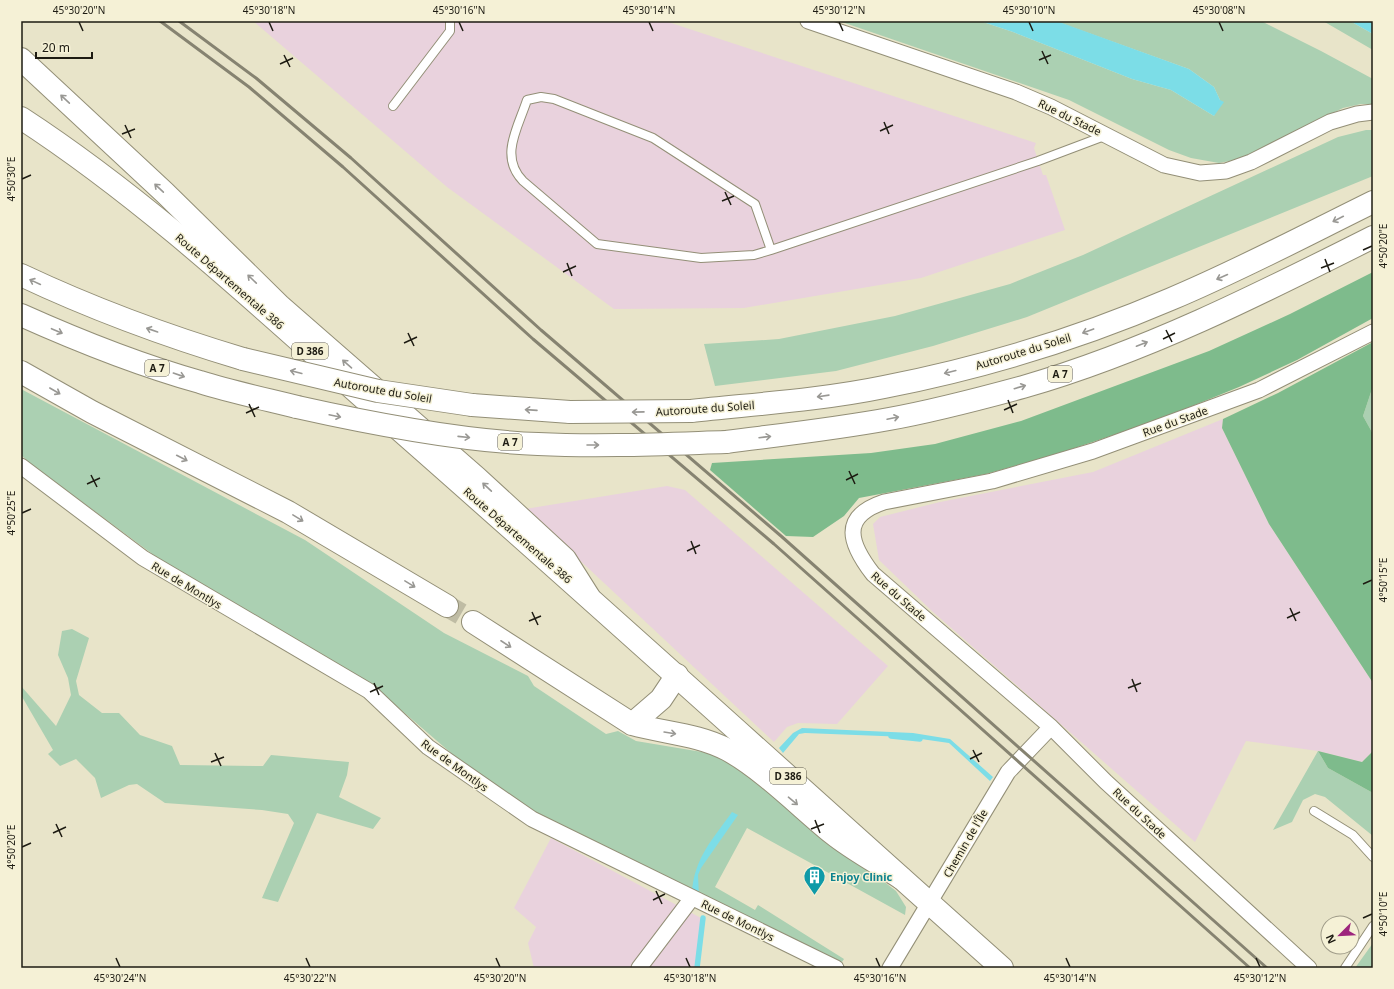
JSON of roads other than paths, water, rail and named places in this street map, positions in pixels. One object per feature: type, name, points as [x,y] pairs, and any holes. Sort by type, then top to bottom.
[{"type":"main road","points":[[21,59],[165,193],[280,306],[477,478],[565,559],[589,597]]},
{"type":"main road","name":"Route Départementale 386","points":[[21,118],[64,146],[148,210],[589,597],[1002,968]]},
{"type":"main road","name":"Autoroute du Soleil","points":[[21,275],[74,300],[186,342],[243,359],[378,391],[472,405],[570,412],[691,411],[790,401],[884,387],[1015,355],[1084,332],[1170,300],[1373,202]]},
{"type":"main road","name":"A 7","points":[[21,315],[107,350],[200,382],[354,420],[454,436],[537,444],[644,445],[726,442],[890,419],[960,404],[1024,386],[1092,364],[1180,330],[1239,303],[1373,237]]},
{"type":"main road","points":[[21,372],[92,412],[288,512],[448,606]]},
{"type":"main road","points":[[473,622],[632,724],[654,730],[699,738],[728,750],[756,769],[834,835],[901,878]]},
{"type":"main road","points":[[632,724],[661,699],[676,675]]},
{"type":"street","name":"Rue du Stade","points":[[808,21],[1016,92],[1051,107],[1164,164],[1200,173],[1226,171],[1245,164],[1330,122],[1357,114],[1373,112]]},
{"type":"street","name":"Rue du Stade","points":[[1309,968],[1106,782],[1051,727],[873,574],[862,560],[854,545],[852,528],[859,517],[869,507],[884,502],[992,481],[1093,451],[1259,390],[1373,332]]},
{"type":"street","name":"Rue de Montlys","points":[[21,466],[143,558],[369,691],[428,747],[532,819],[836,968]]},
{"type":"street","name":"Chemin de l'Île","points":[[890,968],[930,904],[1008,772],[1051,727]]},
{"type":"street","points":[[638,968],[692,898]]},
{"type":"lane","points":[[393,106],[450,31],[450,21]]},
{"type":"lane","points":[[771,250],[755,204],[653,138],[554,99],[541,97],[527,100],[510,155],[515,173],[597,244],[701,258],[754,255],[771,250],[1038,161],[1107,135]]},
{"type":"lane","points":[[1314,811],[1353,835],[1373,857]]},
{"type":"lane","points":[[1345,968],[1373,926]]},
{"type":"water","points":[[980,21],[1055,21],[1062,23],[1189,69],[1214,87],[1220,100],[1224,102],[1214,116],[1171,90],[1132,79],[1013,32]]},
{"type":"water","points":[[1350,21],[1373,21],[1373,34]]},
{"type":"water","points":[[802,728],[913,733],[950,739],[993,777],[990,781],[949,743],[907,737],[805,733],[799,734],[783,753],[779,748],[793,733]]},
{"type":"water","points":[[732,812],[738,815],[701,868],[698,875],[699,897],[692,893],[696,869],[712,840]]},
{"type":"waterway","points":[[891,736],[920,739]]},
{"type":"waterway","points":[[697,968],[703,918]]},
{"type":"tunnel","points":[[447,606],[461,614]]},
{"type":"railway","points":[[160,21],[249,87],[343,167],[533,339],[774,544],[1250,968]]},
{"type":"railway","points":[[179,21],[256,78],[351,158],[541,330],[781,536],[1267,968]]},
{"type":"place","name":"Enjoy Clinic","points":[[815,896]]}]
